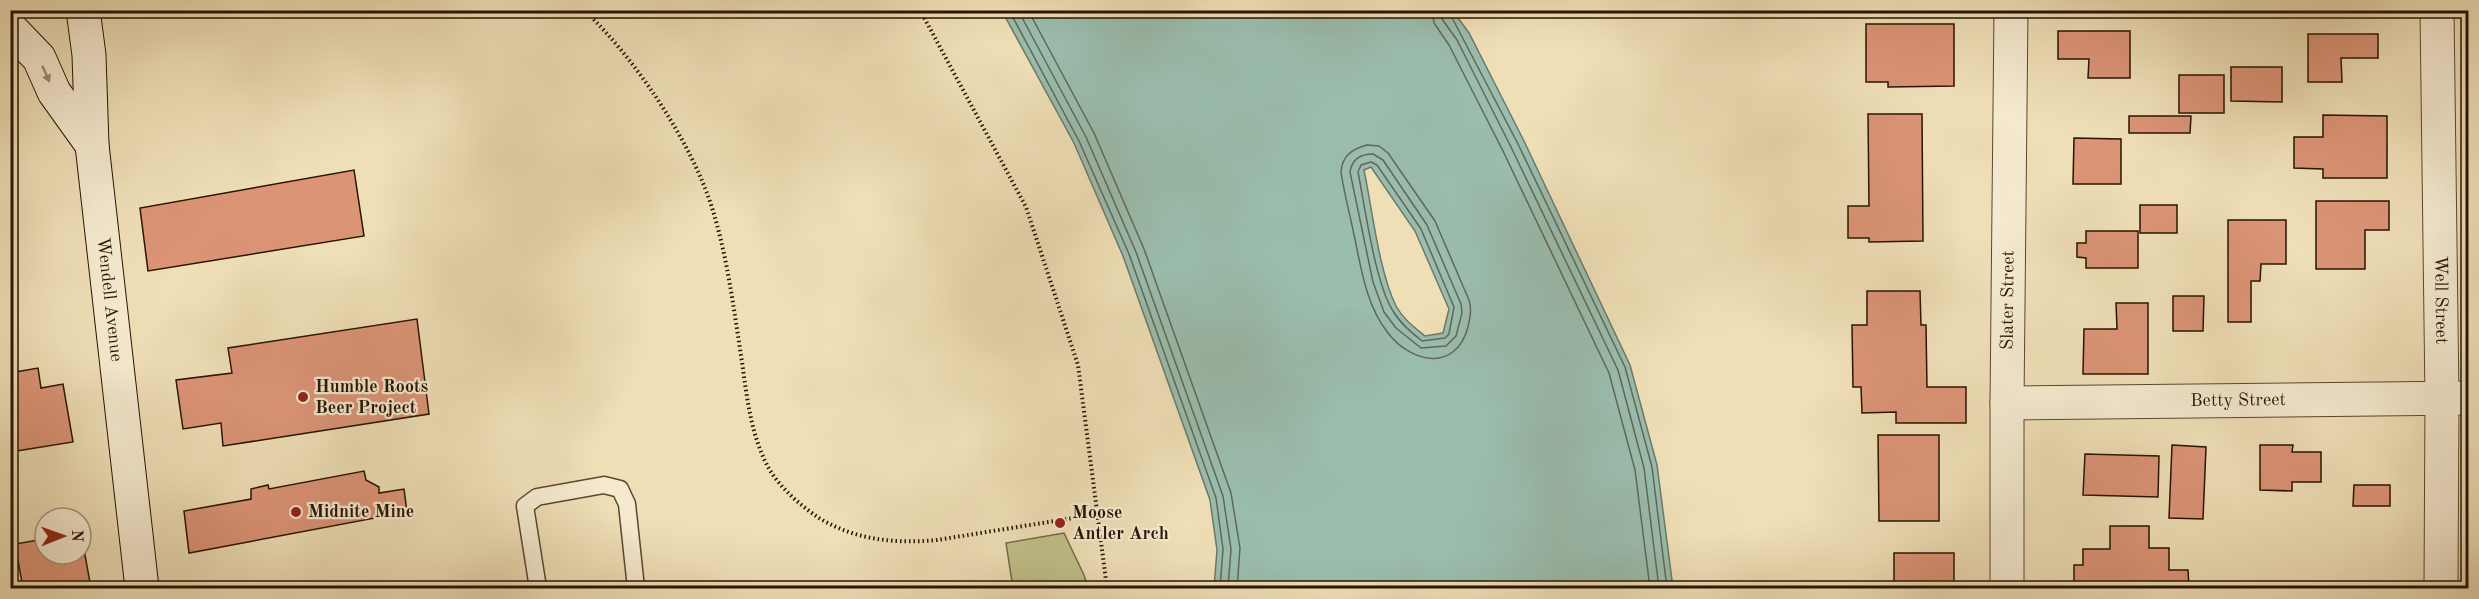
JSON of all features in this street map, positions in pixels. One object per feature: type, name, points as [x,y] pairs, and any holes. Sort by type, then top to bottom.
[{"type":"street","name":"Wendell Avenue","points":[[82,10],[89,55],[92,145],[142,588]]},
{"type":"street","name":"Slater Street","points":[[2007,588],[2011,10]]},
{"type":"street","name":"Well Street","points":[[2437,10],[2455,398],[2441,588]]},
{"type":"street","points":[[10,28],[39,58],[54,93],[92,145]]},
{"type":"street","name":"Betty Street","points":[[2007,403],[2455,398]]},
{"type":"lane","points":[[538,588],[525,506],[537,497],[604,485],[620,489],[627,504],[636,588]]},
{"type":"path","points":[[584,10],[626,57],[653,95],[681,139],[701,180],[712,208],[726,260],[750,413],[757,441],[769,468],[784,489],[806,509],[831,525],[858,536],[884,541],[912,543],[937,540],[1098,514]]},
{"type":"path","points":[[920,10],[1026,207],[1078,365],[1107,588]]},
{"type":"green space","points":[[1064,533],[1088,588],[1013,588],[1006,543]]},
{"type":"water","points":[[1002,11],[1453,11],[1469,33],[1524,141],[1630,365],[1657,465],[1673,588],[1214,588],[1217,550],[1210,500],[1123,256],[1074,143]],"holes":[[[1371,167],[1415,231],[1449,309],[1443,333],[1425,336],[1405,319],[1396,306],[1385,276],[1364,170]]]},
{"type":"building","points":[[2110,10],[2131,10],[2131,16],[2110,16]]},
{"type":"building","points":[[1866,24],[1954,24],[1954,86],[1888,87],[1888,82],[1866,82]]},
{"type":"building","points":[[2058,31],[2130,31],[2130,78],[2088,78],[2089,59],[2058,59]]},
{"type":"building","points":[[2308,34],[2378,34],[2378,58],[2341,58],[2342,82],[2308,82]]},
{"type":"building","points":[[2231,67],[2282,67],[2282,102],[2231,101]]},
{"type":"building","points":[[2179,75],[2224,75],[2224,113],[2179,113]]},
{"type":"building","points":[[1868,114],[1922,114],[1923,241],[1869,242],[1869,238],[1848,238],[1848,206],[1869,206]]},
{"type":"building","points":[[2323,115],[2387,116],[2387,178],[2323,178],[2323,169],[2294,168],[2294,137],[2323,137]]},
{"type":"building","points":[[2129,116],[2191,116],[2190,133],[2129,133]]},
{"type":"building","points":[[2074,138],[2121,139],[2121,184],[2073,184]]},
{"type":"building","points":[[354,170],[364,236],[148,271],[140,208]]},
{"type":"building","points":[[2316,201],[2389,201],[2389,230],[2365,230],[2365,269],[2316,269]]},
{"type":"building","points":[[2140,205],[2177,205],[2177,233],[2140,233]]},
{"type":"building","points":[[2228,220],[2286,220],[2286,264],[2261,264],[2260,281],[2251,281],[2251,322],[2228,322]]},
{"type":"building","points":[[2086,231],[2138,231],[2138,268],[2086,268],[2086,258],[2077,257],[2077,243],[2086,243]]},
{"type":"building","points":[[1867,291],[1920,291],[1921,325],[1926,325],[1927,387],[1966,387],[1966,423],[1896,423],[1896,412],[1862,413],[1861,387],[1853,387],[1852,325],[1867,325]]},
{"type":"building","points":[[2173,296],[2204,296],[2203,331],[2173,331]]},
{"type":"building","points":[[2116,303],[2148,303],[2148,374],[2083,374],[2084,329],[2117,329]]},
{"type":"building","name":"Humble Roots Beer Project","points":[[417,319],[429,414],[223,446],[221,423],[183,429],[176,380],[232,373],[228,348]]},
{"type":"building","points":[[38,368],[41,388],[63,384],[73,442],[10,452],[10,373]]},
{"type":"building","points":[[1878,435],[1939,435],[1939,521],[1879,521]]},
{"type":"building","points":[[2172,445],[2206,447],[2203,519],[2169,518]]},
{"type":"building","points":[[2260,445],[2293,445],[2292,452],[2321,452],[2321,482],[2292,482],[2292,491],[2260,490]]},
{"type":"building","points":[[2085,454],[2159,456],[2158,497],[2083,495]]},
{"type":"building","name":"Midnite Mine","points":[[364,471],[366,480],[379,487],[379,493],[404,489],[407,512],[189,553],[184,511],[251,499],[251,489],[268,485],[269,489]]},
{"type":"building","points":[[2354,485],[2390,485],[2390,506],[2353,506]]},
{"type":"building","points":[[2110,526],[2149,526],[2149,548],[2169,548],[2169,570],[2188,570],[2189,588],[2083,588],[2083,584],[2074,584],[2074,565],[2083,565],[2083,549],[2110,549]]},
{"type":"building","points":[[33,541],[33,566],[87,566],[91,588],[23,588],[15,544]]},
{"type":"building","points":[[1894,553],[1954,553],[1954,588],[1894,588]]},
{"type":"place","name":"Humble Roots Beer Project","points":[[303,397]]},
{"type":"place","name":"Midnite Mine","points":[[296,512]]},
{"type":"place","name":"Moose Antler Arch","points":[[1060,523]]}]
